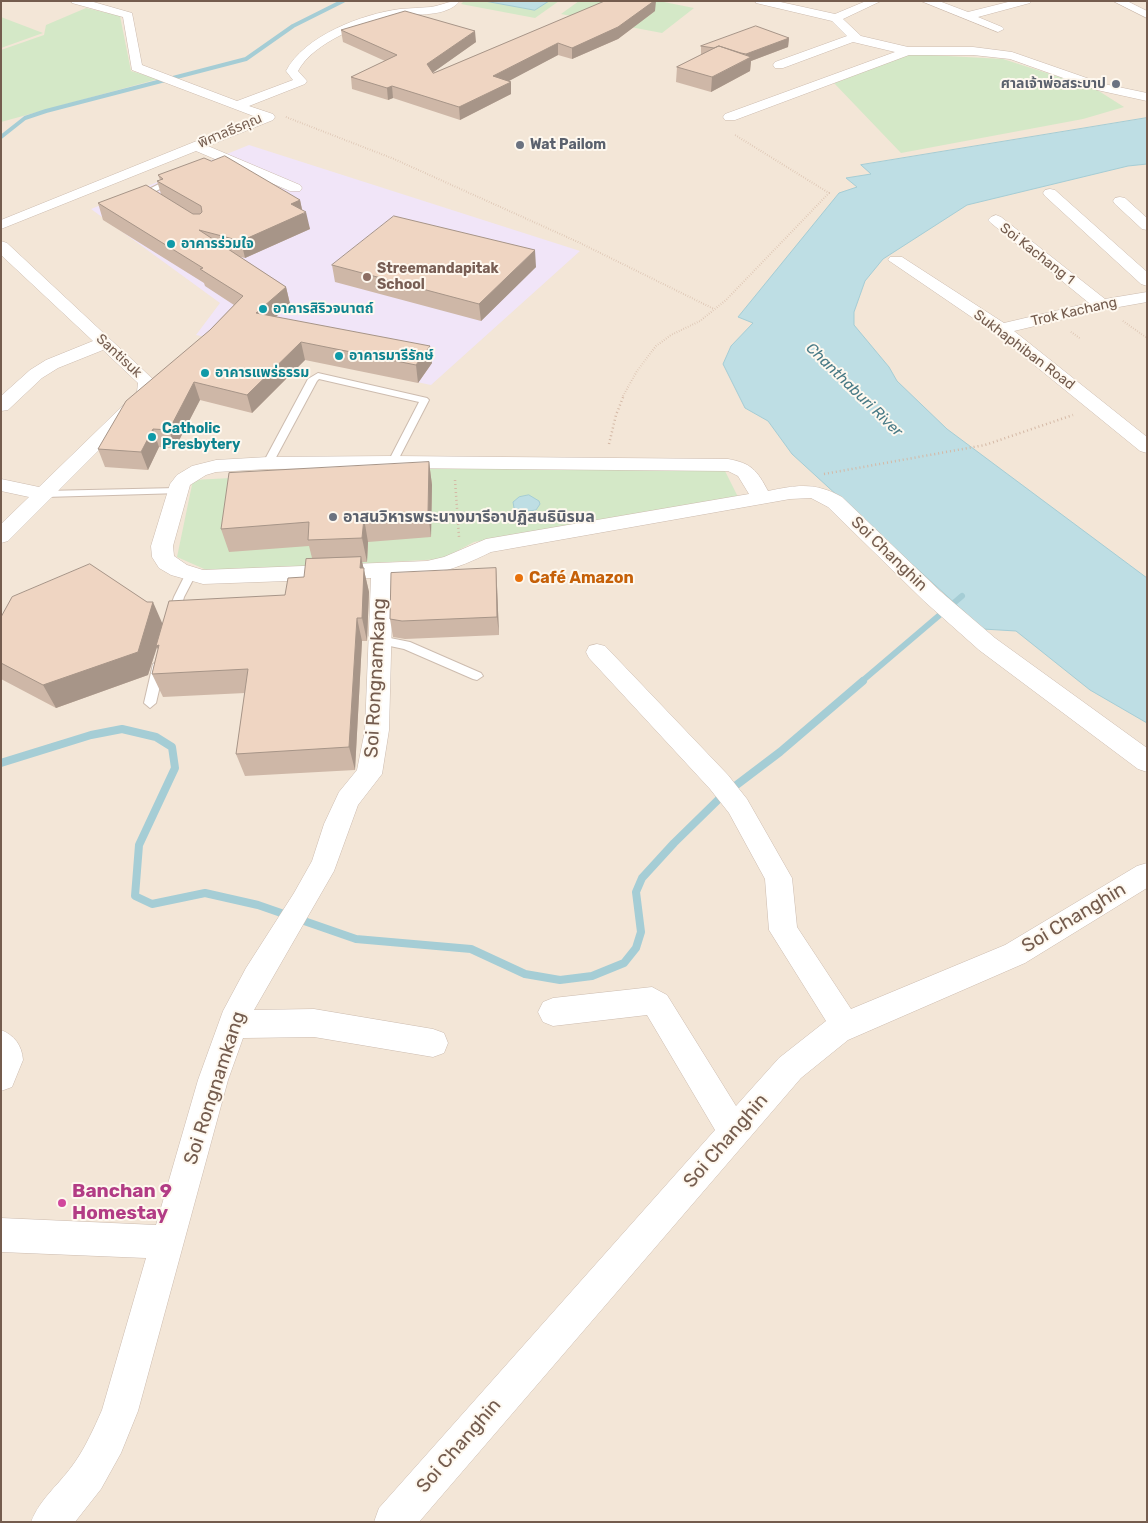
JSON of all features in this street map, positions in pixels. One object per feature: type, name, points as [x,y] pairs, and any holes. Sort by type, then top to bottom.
[{"type":"street","points":[[76,1],[128,15],[136,67],[237,106]]},
{"type":"street","name":"พิศาลธีรคุณ","points":[[237,106],[302,81],[292,71],[294,64],[323,40],[393,8],[440,10],[455,1]]},
{"type":"street","points":[[760,1],[836,18],[855,37],[908,51],[972,51],[1012,56],[1101,87],[1147,97]]},
{"type":"street","points":[[847,1],[862,7]]},
{"type":"street","points":[[836,18],[876,1]]},
{"type":"street","points":[[926,1],[943,6],[998,29]]},
{"type":"street","points":[[968,16],[1026,1]]},
{"type":"street","points":[[1118,1],[1146,13]]},
{"type":"street","points":[[779,65],[855,37]]},
{"type":"street","points":[[730,117],[908,51]]},
{"type":"street","name":"พิศาลธีรคุณ","points":[[237,106],[272,117]]},
{"type":"street","name":"พิศาลธีรคุณ","points":[[1,225],[195,146],[272,117]]},
{"type":"street","points":[[195,146],[220,160],[295,188]]},
{"type":"street","points":[[1050,193],[1147,281]]},
{"type":"street","points":[[1120,201],[1147,226]]},
{"type":"street","name":"Soi Kachang 1","points":[[996,220],[1102,305]]},
{"type":"street","name":"Santisuk","points":[[1,246],[9,262],[105,343],[147,382],[146,393],[45,494]]},
{"type":"street","name":"Sukhaphiban Road","points":[[896,260],[1001,330],[1147,447]]},
{"type":"street","name":"Trok Kachang","points":[[1001,330],[1102,305],[1147,297]]},
{"type":"street","points":[[1,406],[36,374],[52,364],[105,343]]},
{"type":"street","points":[[177,491],[184,479],[199,470],[216,466],[268,463],[454,462],[734,466],[746,471],[761,497]]},
{"type":"street","points":[[1,485],[45,494]]},
{"type":"street","name":"Soi Changhin","points":[[177,491],[162,546],[163,557],[167,563],[191,574],[216,577],[427,568],[460,559],[486,546],[761,497],[801,492],[811,492],[829,497],[932,596],[987,644],[1147,762]]},
{"type":"street","points":[[1,536],[45,494]]},
{"type":"street","name":"Soi Rongnamkang","points":[[50,1522],[88,1476],[108,1440],[120,1411],[213,1080],[234,1024],[256,977],[304,901],[325,863],[348,799],[364,783],[369,774],[377,730],[382,570]]},
{"type":"street","points":[[597,652],[720,782],[738,806],[778,878],[783,930],[846,1027]]},
{"type":"street","name":"Soi Changhin","points":[[393,1522],[790,1068],[839,1029],[1015,954],[1147,874]]},
{"type":"street","points":[[553,1012],[652,1001],[657,1005],[734,1132]]},
{"type":"street","points":[[234,1024],[314,1023],[433,1043]]},
{"type":"street","points":[[1,1044],[7,1050],[9,1059],[1,1076]]},
{"type":"street","points":[[1,1235],[168,1242]]},
{"type":"lane","points":[[154,200],[144,194],[180,177]]},
{"type":"lane","points":[[268,463],[312,378],[318,376],[424,400],[393,462]]},
{"type":"lane","points":[[45,494],[177,491]]},
{"type":"lane","points":[[170,624],[179,597],[191,574]]},
{"type":"lane","points":[[380,640],[406,645],[477,676]]},
{"type":"lane","points":[[150,703],[162,651]]},
{"type":"path","points":[[272,117],[293,120],[394,158],[578,242],[714,309]]},
{"type":"path","points":[[610,465],[609,448],[615,414],[635,373],[651,353],[668,337],[696,323],[725,301],[829,193],[730,131],[726,125],[730,117]]},
{"type":"path","points":[[819,475],[985,445],[1097,407]]},
{"type":"path","points":[[454,462],[460,559]]},
{"type":"shaded area","points":[[1,1],[1147,1],[1147,1522],[1,1522]]},
{"type":"shaded area","name":"Streemandapitak School","points":[[249,145],[580,251],[431,385],[196,335],[220,303],[91,209]]},
{"type":"green space","points":[[464,1],[559,1],[535,18],[461,4]]},
{"type":"green space","points":[[579,1],[659,1],[694,8],[662,33],[561,14]]},
{"type":"green space","points":[[86,8],[120,16],[131,71],[158,79],[1,122],[1,50],[44,35],[46,25]]},
{"type":"green space","points":[[1,17],[43,33],[1,48]]},
{"type":"green space","points":[[910,54],[1003,59],[1094,88],[1124,107],[1083,119],[901,153],[834,83]]},
{"type":"green space","points":[[440,467],[724,469],[738,497],[474,542],[442,559],[211,572],[177,557],[193,480]]},
{"type":"water","points":[[485,1],[549,1],[535,10]]},
{"type":"water","name":"Chanthaburi River","points":[[1147,118],[1147,164],[1128,166],[967,205],[883,259],[865,281],[854,312],[854,325],[889,367],[897,381],[947,429],[1147,578],[1147,723],[1090,690],[1016,631],[983,629],[792,454],[768,421],[745,408],[723,364],[731,346],[753,323],[738,317],[839,193],[857,187],[846,178],[871,174],[861,165]]},
{"type":"water","points":[[529,495],[539,501],[540,504],[536,510],[521,512],[514,508],[513,502],[519,497]]},
{"type":"building","points":[[605,1],[654,1],[618,27],[572,48],[558,43],[493,76],[511,82],[459,107],[392,86],[387,88],[351,77],[397,55],[341,30],[405,11],[475,31],[427,64],[433,73]]},
{"type":"building","points":[[756,26],[789,38],[746,54],[719,46],[714,48],[701,46]]},
{"type":"building","points":[[719,46],[751,57],[712,77],[677,67]]},
{"type":"building","points":[[225,156],[300,200],[291,204],[306,212],[241,241],[199,230],[286,287],[256,313],[430,346],[416,365],[301,342],[247,395],[194,382],[169,430],[153,429],[141,452],[98,449],[126,401],[210,330],[243,296],[200,269],[203,268],[98,203],[146,185],[193,214],[200,214],[202,212],[201,206],[157,181],[163,179],[158,175],[204,158],[211,161]]},
{"type":"building","points":[[394,216],[535,250],[479,304],[332,265]]},
{"type":"building","points":[[429,462],[428,513],[364,518],[362,538],[308,540],[309,522],[221,529],[229,473]]},
{"type":"building","points":[[361,557],[360,568],[364,568],[362,618],[357,618],[349,747],[236,754],[248,669],[152,674],[159,645],[156,646],[169,601],[285,595],[288,578],[304,577],[306,559]]},
{"type":"building","points":[[90,564],[147,602],[153,602],[138,652],[43,685],[1,663],[1,617],[12,597]]},
{"type":"building","points":[[496,568],[497,617],[402,621],[390,619],[391,573]]},
{"type":"waterway","points":[[1,137],[25,118],[46,111],[246,59],[293,26],[343,1]]},
{"type":"waterway","points":[[861,682],[962,596]]},
{"type":"waterway","points":[[1,763],[91,735],[122,729],[156,737],[172,747],[175,768],[139,845],[135,896],[152,904],[205,893],[258,905],[356,939],[471,949],[525,974],[560,980],[592,976],[624,963],[636,948],[641,932],[636,892],[642,878],[674,843],[722,796],[780,752],[863,681]]},
{"type":"place","name":"ศาลเจ้าพ่อสระบาป","points":[[1116,84]]},
{"type":"place","name":"Wat Pailom","points":[[520,145]]},
{"type":"place","name":"อาคารร่วมใจ","points":[[171,244]]},
{"type":"place","name":"Streemandapitak School","points":[[367,277]]},
{"type":"place","name":"อาคารสิริวจนาตถ์","points":[[263,309]]},
{"type":"place","name":"อาคารมารีรักษ์","points":[[339,356]]},
{"type":"place","name":"อาคารแพร่ธรรม","points":[[205,373]]},
{"type":"place","name":"Catholic Presbytery","points":[[152,437]]},
{"type":"place","name":"อาสนวิหารพระนางมารีอาปฏิสนธินิรมล","points":[[333,517]]},
{"type":"place","name":"Café Amazon","points":[[519,578]]},
{"type":"place","name":"Banchan 9 Homestay","points":[[62,1203]]}]
